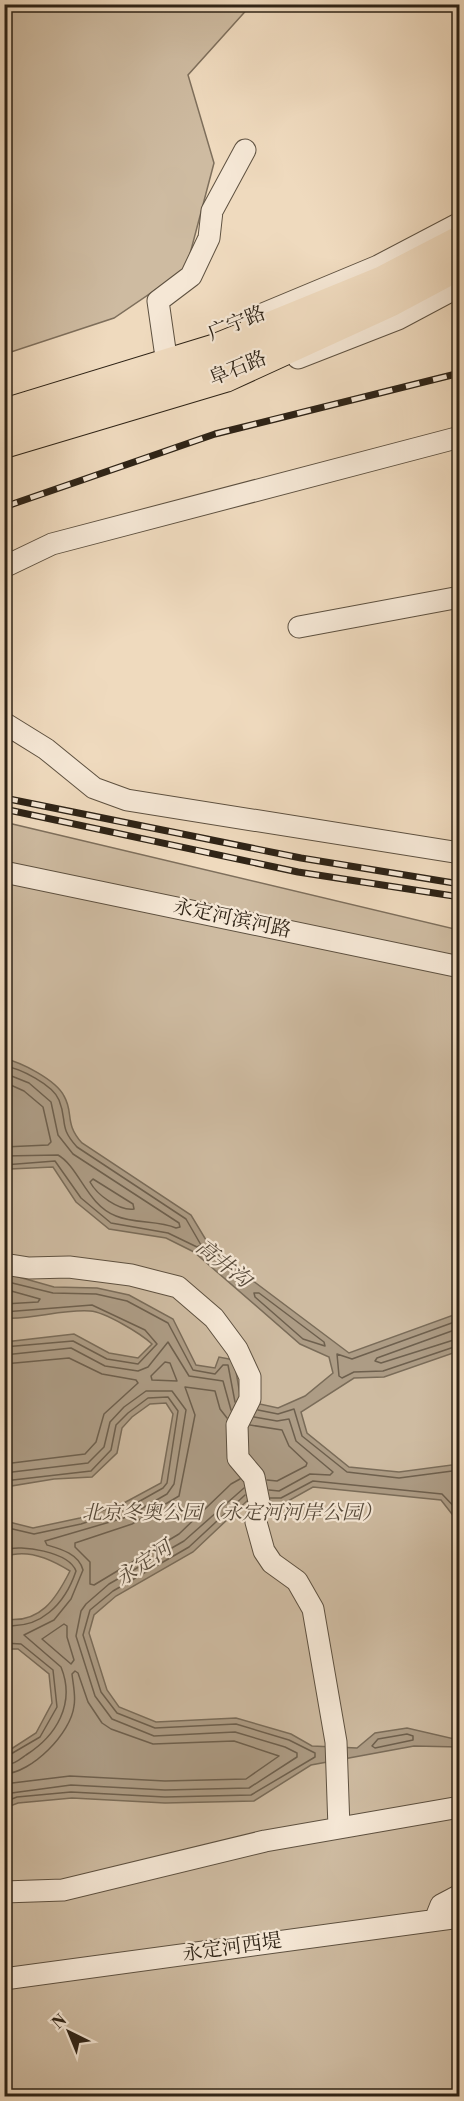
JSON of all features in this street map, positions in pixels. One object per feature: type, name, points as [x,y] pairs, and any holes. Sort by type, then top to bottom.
[{"type":"highway","name":"阜石路","points":[[4,414],[216,349],[381,282],[459,241]]},
{"type":"highway","name":"阜石路","points":[[4,443],[225,377],[391,301],[459,264]]},
{"type":"street","points":[[165,350],[158,301],[192,276],[210,238],[212,211],[245,150]]},
{"type":"street","name":"广宁路","points":[[4,402],[78,381],[210,336],[378,266],[459,223]]},
{"type":"street","points":[[4,457],[232,384],[398,319],[459,286]]},
{"type":"street","points":[[4,567],[52,544],[459,437]]},
{"type":"street","points":[[299,627],[459,597]]},
{"type":"street","points":[[4,723],[46,749],[94,788],[127,800],[459,853]]},
{"type":"street","name":"永定河滨河路","points":[[4,872],[459,967]]},
{"type":"street","points":[[4,1264],[29,1268],[69,1267],[131,1275],[178,1287],[214,1318],[237,1349],[250,1377],[250,1399],[237,1425],[238,1458],[254,1477],[259,1502],[256,1522],[264,1551],[272,1563],[297,1581],[313,1609],[336,1742],[339,1828]]},
{"type":"street","points":[[4,1892],[63,1890],[266,1841],[459,1807]]},
{"type":"street","points":[[435,1920],[441,1905],[459,1895]]},
{"type":"street","name":"永定河西堤","points":[[4,1979],[459,1917]]},
{"type":"green space","points":[[4,5],[251,5],[188,75],[214,163],[186,269],[114,318],[5,354]]},
{"type":"green space","name":"北京冬奥公园（永定河河岸公园）","points":[[4,822],[459,930],[459,2096],[5,2096]]},
{"type":"water","points":[[5,1059],[38,1073],[60,1090],[67,1102],[73,1130],[82,1143],[191,1215],[212,1250],[349,1353],[459,1313],[459,1351],[384,1377],[354,1378],[301,1412],[307,1433],[349,1467],[399,1472],[459,1464],[459,1523],[441,1500],[313,1487],[281,1505],[247,1501],[193,1552],[116,1596],[94,1615],[89,1633],[107,1690],[119,1707],[156,1722],[236,1718],[291,1734],[312,1746],[357,1748],[375,1733],[407,1728],[459,1740],[459,1747],[414,1746],[311,1765],[254,1801],[165,1803],[72,1798],[18,1803],[5,1808],[5,1753],[36,1733],[52,1703],[49,1674],[18,1649],[5,1649],[5,1619],[28,1618],[37,1613],[53,1600],[70,1571],[55,1562],[30,1554],[5,1557],[5,1521],[33,1528],[80,1518],[122,1504],[161,1483],[173,1414],[166,1403],[150,1404],[132,1417],[122,1428],[117,1453],[92,1477],[54,1479],[5,1487],[5,1342],[74,1334],[109,1353],[138,1358],[152,1344],[122,1324],[96,1312],[79,1311],[5,1318],[5,1280],[8,1274],[54,1287],[97,1288],[129,1295],[173,1319],[196,1365],[215,1368],[219,1357],[234,1360],[241,1400],[278,1408],[305,1396],[333,1373],[329,1357],[300,1344],[194,1252],[166,1238],[109,1229],[76,1202],[53,1167],[5,1171]]},
{"type":"railway","points":[[4,507],[215,434],[460,373]]},
{"type":"railway","points":[[4,798],[301,858],[460,884]]},
{"type":"railway","points":[[4,809],[298,872],[460,897]]},
{"type":"water label","name":"高井沟","points":[[223,1264]]},
{"type":"water label","name":"永定河","points":[[144,1564]]}]
